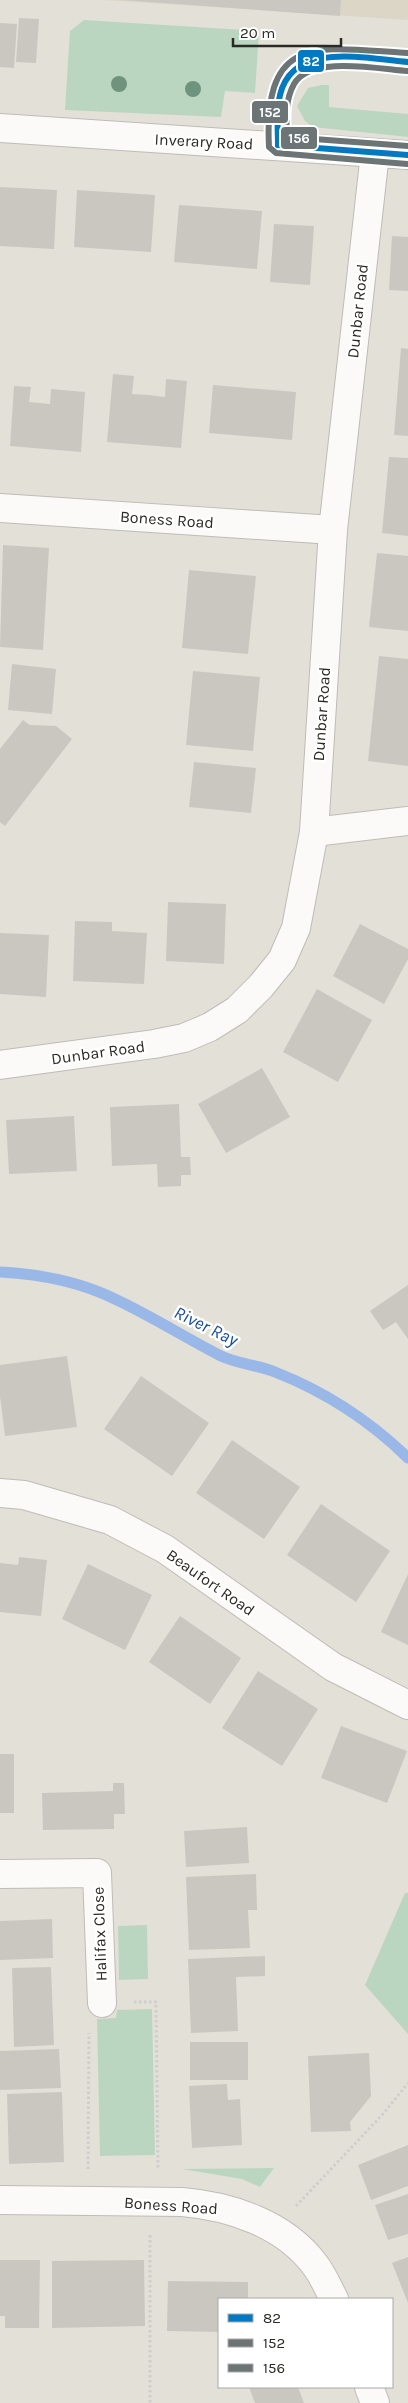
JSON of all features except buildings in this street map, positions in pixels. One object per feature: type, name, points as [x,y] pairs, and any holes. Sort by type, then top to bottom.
[{"type":"street","name":"Inverary Road","points":[[0,128],[408,155]]},
{"type":"street","name":"Dunbar Road","points":[[0,1065],[154,1044],[184,1038],[210,1027],[237,1010],[261,986],[282,960],[296,928],[314,832],[333,530],[375,153]]},
{"type":"street","name":"Boness Road","points":[[0,508],[333,530]]},
{"type":"street","points":[[314,832],[408,821]]},
{"type":"street","name":"Beaufort Road","points":[[0,1494],[24,1495],[110,1520],[165,1549],[333,1667],[408,1705]]},
{"type":"street","name":"Halifax Close","points":[[0,1874],[97,1873],[102,2003]]},
{"type":"street","name":"Boness Road","points":[[0,2200],[88,2200],[206,2204],[246,2215],[274,2230],[315,2264],[333,2298]]},
{"type":"street","points":[[369,2388],[375,2403]]},
{"type":"lane","points":[[278,146],[280,94],[284,81],[292,70],[304,62],[328,59],[408,62]]},
{"type":"path","points":[[88,2200],[90,2022],[102,2003],[156,2002],[158,2169],[150,2202],[150,2403]]},
{"type":"path","points":[[274,2230],[383,2114],[408,2083]]},
{"type":"shaded area","points":[[103,0],[408,0],[408,20],[260,10]]},
{"type":"green space","points":[[84,20],[259,31],[255,93],[225,91],[221,117],[65,110],[70,31]]},
{"type":"green space","points":[[329,85],[329,107],[408,114],[408,137],[313,127],[305,121],[297,106],[308,88]]},
{"type":"green space","points":[[405,1893],[408,1893],[408,2034],[365,1985]]},
{"type":"green space","points":[[147,1925],[148,1979],[119,1980],[118,1926]]},
{"type":"green space","points":[[152,2009],[155,2155],[100,2156],[97,2019],[116,2018],[117,2010]]},
{"type":"green space","points":[[274,2168],[260,2187],[242,2179],[182,2169]]},
{"type":"waterway","name":"River Ray","points":[[0,1272],[45,1277],[89,1288],[130,1307],[221,1356],[294,1380],[346,1408],[378,1431],[408,1458]]},
{"type":"transit line","name":"152","points":[[407,164],[276,153],[269,147],[270,109],[276,83],[287,65],[303,55],[323,50],[348,49],[408,53]]},
{"type":"transit line","name":"82","points":[[278,145],[280,95],[288,78],[300,66],[315,60],[334,57],[373,58],[408,62]]},
{"type":"transit line","name":"156","points":[[407,71],[346,66],[314,69],[302,75],[294,84],[288,103],[286,123],[287,137],[408,146]]},
{"type":"transit line","name":"82","points":[[278,145],[408,155]]}]
